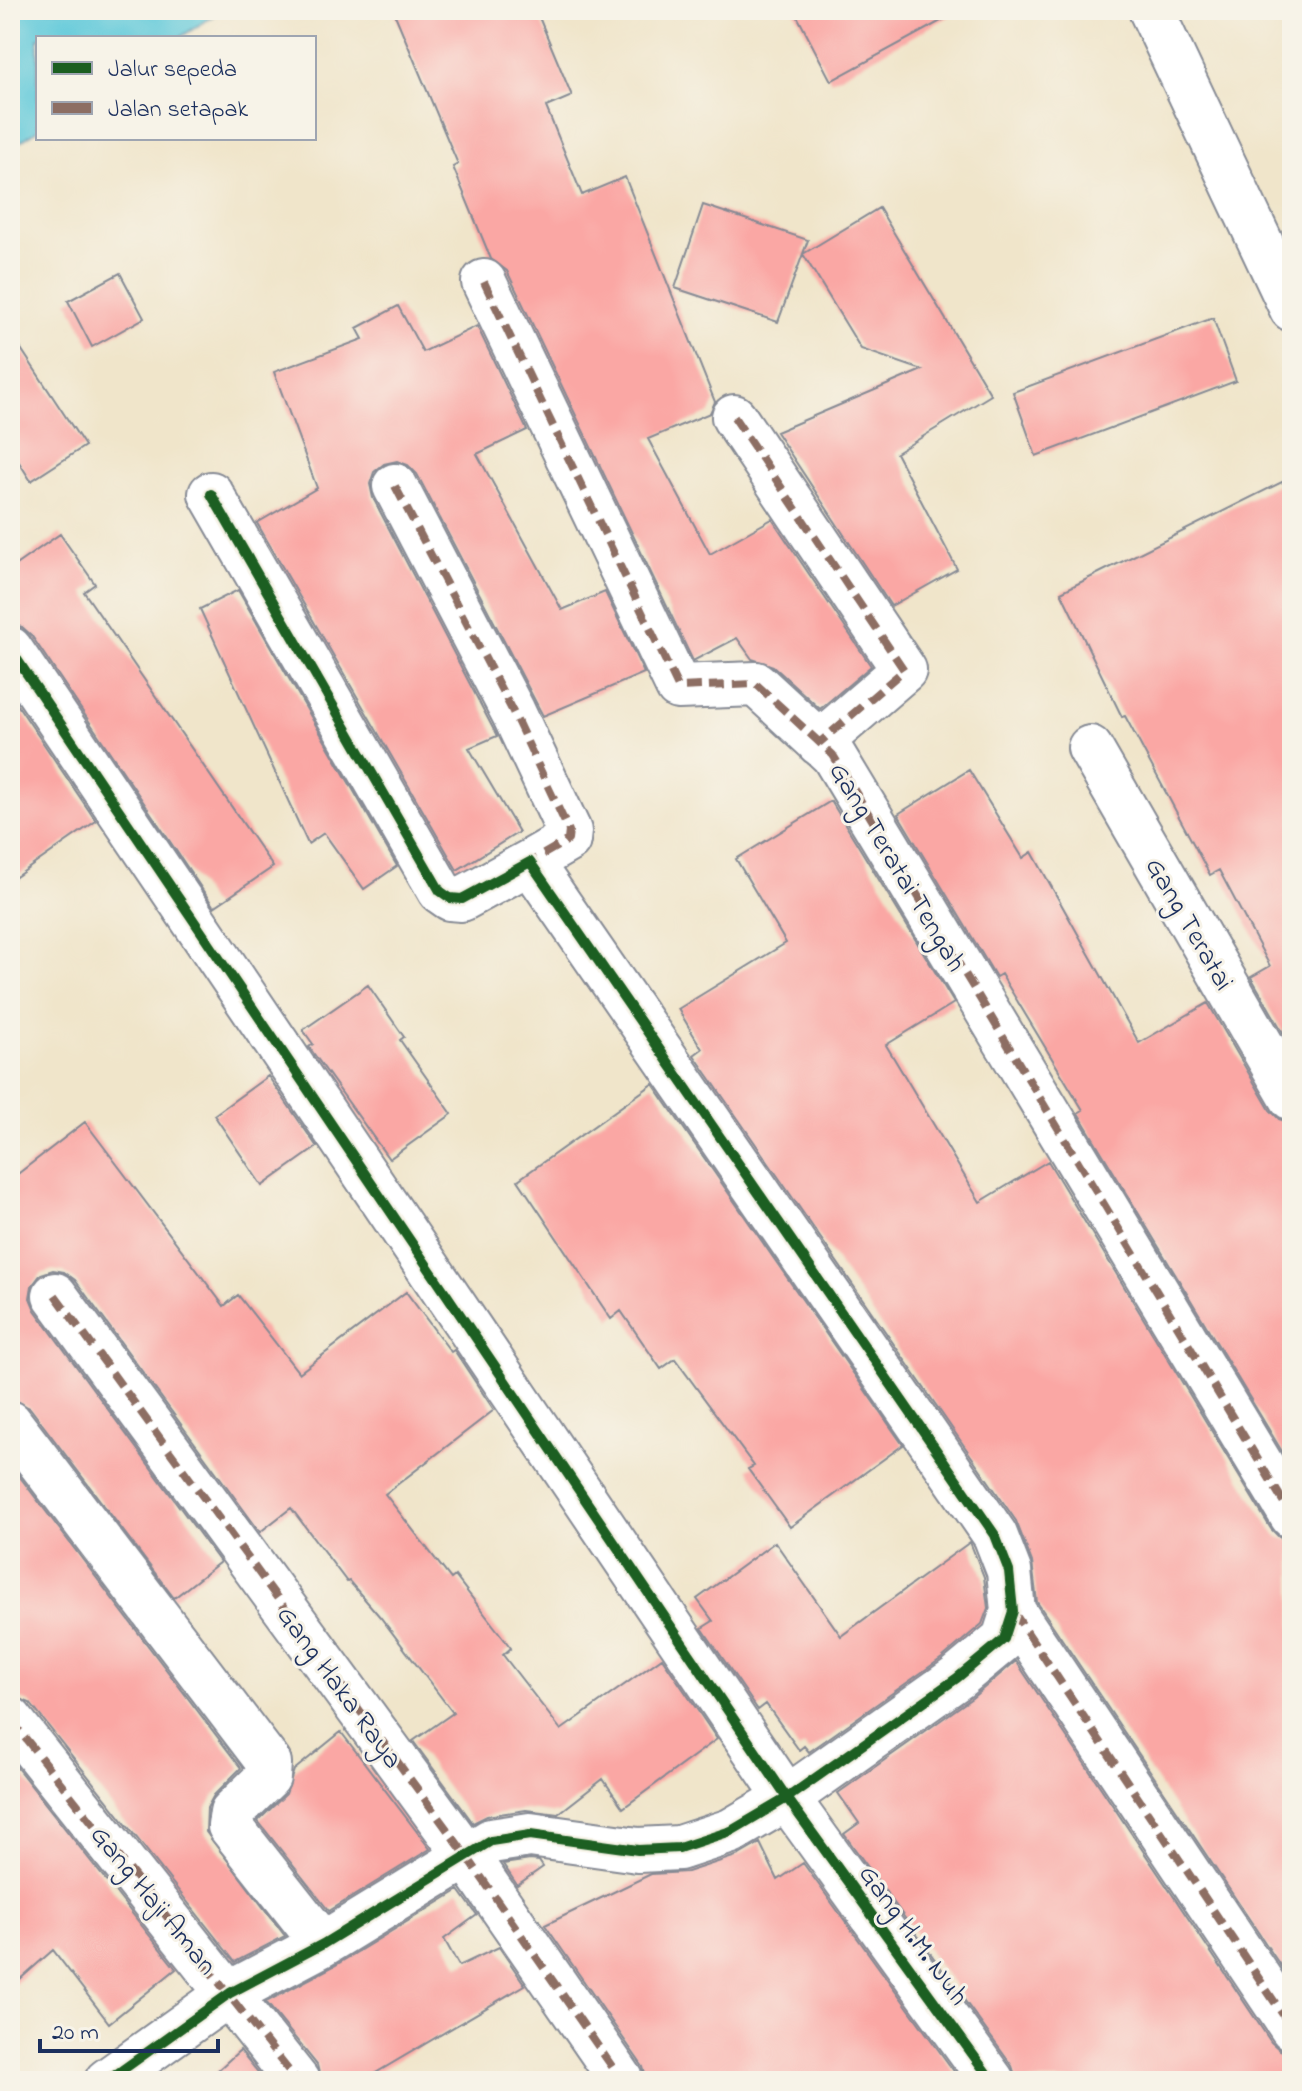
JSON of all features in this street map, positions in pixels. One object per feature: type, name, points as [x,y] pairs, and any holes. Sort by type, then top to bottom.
[{"type":"street","points":[[1151,10],[1292,309]]},
{"type":"street","name":"Gang Teratai Tengah","points":[[484,282],[678,687],[756,684],[833,755],[1292,1516]]},
{"type":"street","points":[[734,417],[904,670],[819,743]]},
{"type":"street","points":[[211,494],[440,891],[450,898],[462,899],[568,840],[569,831],[513,712],[395,486]]},
{"type":"street","name":"Gang H.M. Nuh","points":[[10,649],[793,1807],[992,2081]]},
{"type":"street","name":"Gang Teratai","points":[[1090,748],[1292,1098]]},
{"type":"street","points":[[107,2081],[230,1993],[323,1944],[468,1858],[491,1841],[530,1835],[638,1850],[679,1848],[793,1807],[1004,1639],[1013,1611],[1009,1571],[995,1535],[530,862]]},
{"type":"street","name":"Gang Haka Raya","points":[[55,1295],[468,1858],[622,2081]]},
{"type":"street","points":[[10,1423],[269,1763],[268,1777],[232,1812],[230,1826],[323,1944]]},
{"type":"street","points":[[1013,1611],[1292,2028]]},
{"type":"street","name":"Gang Haji Aman","points":[[10,1719],[297,2081]]},
{"type":"water","points":[[10,10],[222,10],[182,36],[36,36],[36,131],[10,148]]},
{"type":"building","points":[[393,10],[536,10],[572,96],[546,107],[582,195],[625,177],[715,402],[710,413],[648,439],[710,554],[772,519],[871,666],[820,709],[773,666],[752,659],[737,638],[693,661],[507,271],[491,259],[453,167],[458,164]]},
{"type":"building","points":[[794,10],[961,10],[831,81]]},
{"type":"building","points":[[703,205],[808,240],[778,322],[675,288]]},
{"type":"building","points":[[879,208],[991,395],[896,453],[957,569],[891,606],[776,432],[922,370],[861,349],[803,254]]},
{"type":"building","points":[[120,273],[144,318],[92,347],[68,301]]},
{"type":"building","points":[[398,306],[423,352],[477,326],[527,430],[477,454],[562,610],[605,592],[644,673],[543,716],[417,474],[408,465],[397,461],[384,464],[374,472],[370,484],[373,498],[497,736],[469,748],[519,832],[457,870],[257,523],[317,488],[274,372],[363,339],[357,328]]},
{"type":"building","points":[[1213,318],[1236,381],[1036,456],[1013,392]]},
{"type":"building","points":[[10,332],[85,446],[31,481],[10,448]]},
{"type":"building","points":[[1292,477],[1292,1048],[1251,977],[1270,966],[1219,870],[1210,875],[1125,716],[1122,717],[1061,592]]},
{"type":"building","points":[[60,534],[95,584],[84,592],[273,867],[214,907],[31,635],[22,627],[10,624],[10,569]]},
{"type":"building","points":[[238,590],[397,866],[364,889],[324,833],[308,844],[200,609]]},
{"type":"building","points":[[10,694],[96,821],[10,881]]},
{"type":"building","points":[[969,770],[1023,858],[1032,852],[1139,1043],[1208,1003],[1270,1110],[1279,1119],[1292,1123],[1292,1468],[1078,1113],[1083,1110],[1001,974],[996,977],[898,814]]},
{"type":"building","points":[[831,801],[954,1003],[886,1045],[980,1202],[1048,1161],[1271,1529],[1279,1537],[1292,1541],[1292,1983],[1037,1602],[1032,1562],[1016,1521],[694,1055],[702,1049],[678,1009],[786,943],[736,859]]},
{"type":"building","points":[[368,985],[404,1037],[400,1040],[452,1114],[389,1159],[309,1047],[313,1044],[303,1030]]},
{"type":"building","points":[[268,1076],[317,1147],[262,1186],[214,1115]]},
{"type":"building","points":[[653,1084],[903,1445],[790,1527],[748,1469],[754,1466],[675,1359],[661,1369],[621,1311],[611,1319],[518,1180]]},
{"type":"building","points":[[85,1122],[224,1306],[238,1295],[299,1373],[406,1292],[451,1352],[454,1350],[494,1410],[385,1494],[451,1579],[455,1576],[511,1648],[503,1655],[561,1730],[662,1658],[717,1739],[623,1808],[603,1779],[558,1814],[526,1810],[487,1816],[473,1823],[413,1741],[453,1713],[381,1618],[347,1582],[291,1508],[260,1532],[75,1280],[64,1272],[53,1270],[41,1274],[32,1286],[30,1298],[35,1310],[220,1562],[174,1598],[30,1408],[10,1399],[10,1180]]},
{"type":"building","points":[[10,1464],[241,1768],[214,1795],[207,1808],[206,1832],[285,1936],[235,1962],[30,1703],[10,1695]]},
{"type":"building","points":[[775,1542],[841,1636],[970,1542],[984,1577],[988,1608],[982,1624],[942,1658],[809,1752],[804,1746],[799,1750],[766,1704],[758,1710],[702,1628],[713,1621],[697,1599]]},
{"type":"building","points":[[1016,1661],[1271,2042],[1280,2050],[1292,2053],[1292,2081],[1017,2081],[1012,2066],[844,1834],[859,1823],[838,1793],[972,1698]]},
{"type":"building","points":[[341,1732],[430,1849],[329,1911],[258,1821],[286,1794],[294,1770]]},
{"type":"building","points":[[10,1759],[176,1969],[109,2023],[53,1950],[10,1988]]},
{"type":"building","points":[[760,1843],[778,1880],[803,1863],[961,2081],[647,2081],[643,2067],[545,1925],[651,1874],[687,1872],[739,1855]]},
{"type":"building","points":[[539,1861],[543,1867],[517,1885],[503,1864]]},
{"type":"building","points":[[459,1890],[477,1915],[444,1939],[459,1966],[499,1947],[525,1985],[362,2081],[321,2081],[317,2065],[266,2002],[336,1965]]},
{"type":"building","points":[[240,2050],[265,2081],[206,2081]]},
{"type":"marked path","points":[[484,282],[678,687],[756,684],[833,755],[1292,1516]]},
{"type":"marked path","points":[[734,417],[904,670],[819,743]]},
{"type":"marked path","points":[[395,486],[513,712],[569,831],[568,840],[530,862]]},
{"type":"marked path","points":[[55,1295],[468,1858],[622,2081]]},
{"type":"marked path","points":[[1013,1611],[1292,2028]]},
{"type":"marked path","points":[[10,1719],[297,2081]]},
{"type":"cycle path","points":[[107,2081],[230,1993],[323,1944],[491,1841],[530,1835],[638,1850],[679,1848],[731,1831],[787,1798],[957,1678],[1004,1639],[1013,1611],[1009,1571],[995,1535],[530,862],[462,899],[450,898],[440,891],[211,494]]},
{"type":"cycle path","points":[[10,649],[787,1798],[992,2081]]}]
